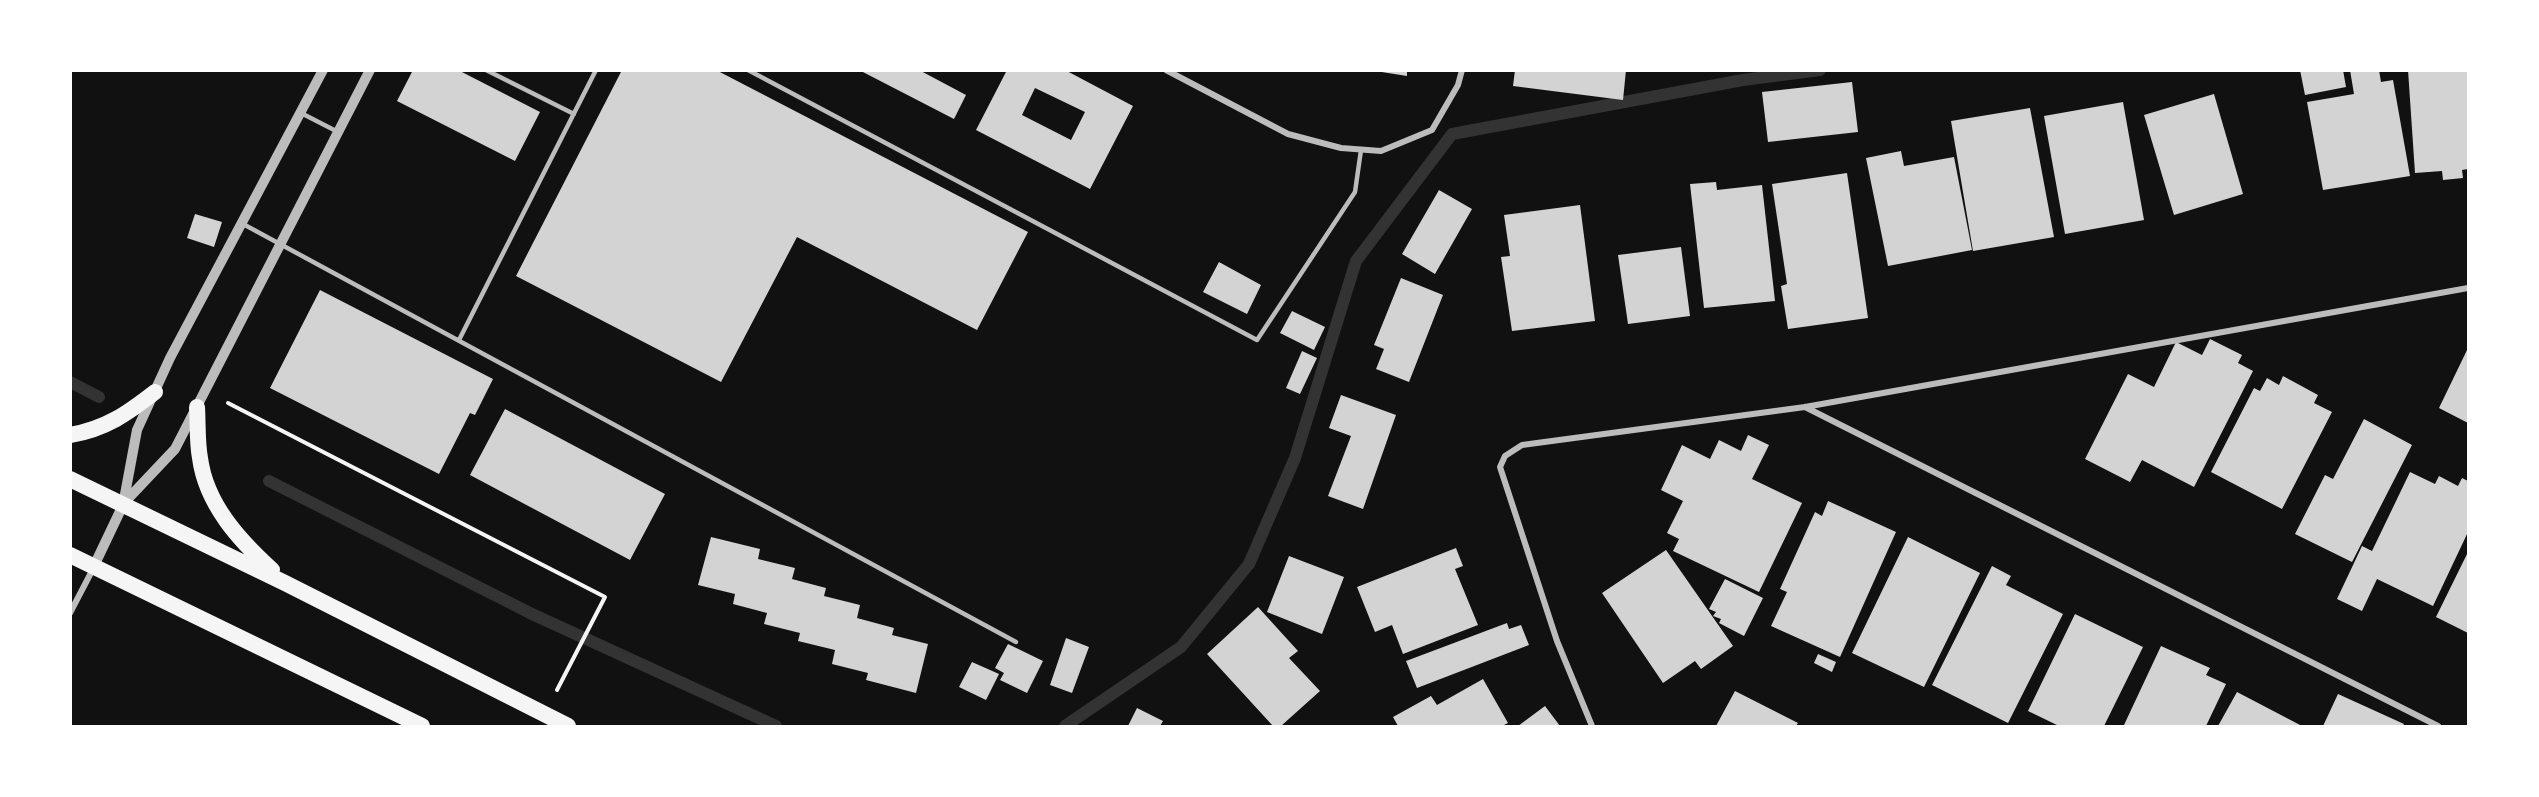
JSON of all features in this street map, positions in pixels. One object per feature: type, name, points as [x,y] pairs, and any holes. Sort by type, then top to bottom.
[{"type":"highway","points":[[70,435],[88,432],[124,417],[155,392]]},
{"type":"highway","points":[[201,399],[200,460],[211,496],[241,542],[285,583]]},
{"type":"highway","points":[[70,479],[285,583],[568,726]]},
{"type":"highway","points":[[70,555],[422,726]]},
{"type":"street","points":[[70,613],[123,505],[137,430],[170,358],[323,70]]},
{"type":"street","points":[[123,505],[175,449],[370,70]]},
{"type":"street","points":[[1166,70],[1288,134],[1341,148],[1381,151],[1432,130],[1458,85],[1462,70]]},
{"type":"street","points":[[1592,726],[1557,641],[1500,467],[1505,456],[1522,445],[1805,407],[2469,288]]},
{"type":"street","points":[[1805,407],[2438,726]]},
{"type":"lane","points":[[486,70],[574,114]]},
{"type":"lane","points":[[459,340],[596,70]]},
{"type":"lane","points":[[748,70],[1257,340],[1355,192],[1361,150]]},
{"type":"lane","points":[[301,113],[338,132]]},
{"type":"lane","points":[[242,224],[1016,642]]},
{"type":"path","points":[[201,399],[605,597],[570,665]]},
{"type":"building","points":[[413,70],[458,70],[540,112],[515,161],[397,101]]},
{"type":"building","points":[[622,70],[716,70],[1028,232],[977,330],[797,237],[721,382],[516,276]]},
{"type":"building","points":[[859,70],[919,70],[966,95],[954,119]]},
{"type":"building","points":[[1007,70],[1065,70],[1133,106],[1090,189],[976,130]],"holes":[[[1035,88],[1085,112],[1071,140],[1022,115]]]},
{"type":"building","points":[[1369,70],[1407,70],[1407,76]]},
{"type":"building","points":[[1515,70],[1626,70],[1623,100],[1513,86]]},
{"type":"building","points":[[2300,70],[2343,70],[2346,87],[2305,95]]},
{"type":"building","points":[[2350,70],[2379,70],[2381,82],[2393,80],[2410,176],[2323,190],[2307,102],[2354,94]]},
{"type":"building","points":[[2408,70],[2468,70],[2468,169],[2462,170],[2463,178],[2443,180],[2442,171],[2415,173]]},
{"type":"building","points":[[1852,82],[1858,132],[1768,142],[1762,92]]},
{"type":"building","points":[[2214,94],[2243,194],[2174,215],[2144,115]]},
{"type":"building","points":[[2123,102],[2144,220],[2065,234],[2044,116]]},
{"type":"building","points":[[2030,108],[2054,237],[1973,251],[1951,121]]},
{"type":"building","points":[[1901,151],[1904,166],[1954,157],[1972,250],[1888,266],[1866,158]]},
{"type":"building","points":[[1847,173],[1868,318],[1788,329],[1781,286],[1787,284],[1772,184]]},
{"type":"building","points":[[1716,182],[1717,190],[1762,185],[1775,301],[1704,308],[1690,184]]},
{"type":"building","points":[[1439,190],[1472,209],[1435,274],[1402,254]]},
{"type":"building","points":[[1580,205],[1595,321],[1512,331],[1501,257],[1510,256],[1504,215]]},
{"type":"building","points":[[195,214],[222,222],[214,247],[187,238]]},
{"type":"building","points":[[1681,247],[1690,316],[1628,324],[1618,255]]},
{"type":"building","points":[[1219,262],[1261,285],[1247,314],[1203,292]]},
{"type":"building","points":[[1401,278],[1443,295],[1409,382],[1376,369],[1384,349],[1374,345]]},
{"type":"building","points":[[320,290],[493,379],[475,415],[470,413],[439,474],[270,388]]},
{"type":"building","points":[[1292,311],[1325,327],[1314,350],[1280,333]]},
{"type":"building","points":[[2210,339],[2242,355],[2238,363],[2253,371],[2194,487],[2142,460],[2130,482],[2085,459],[2128,374],[2154,387],[2176,342],[2202,355]]},
{"type":"building","points":[[2468,348],[2468,423],[2439,408]]},
{"type":"building","points":[[1302,351],[1317,358],[1300,394],[1286,388]]},
{"type":"building","points":[[2283,376],[2318,395],[2314,403],[2332,412],[2282,509],[2211,472],[2254,388],[2260,391],[2267,378],[2279,385]]},
{"type":"building","points":[[1341,395],[1396,415],[1363,509],[1328,496],[1351,436],[1329,428]]},
{"type":"building","points":[[505,409],[665,494],[630,560],[470,475]]},
{"type":"building","points":[[2364,419],[2412,445],[2352,562],[2295,534],[2325,475],[2333,479]]},
{"type":"building","points":[[1748,435],[1769,445],[1752,479],[1802,503],[1759,592],[1673,551],[1679,539],[1667,533],[1683,501],[1661,490],[1682,445],[1710,459],[1719,440],[1741,451]]},
{"type":"building","points":[[2410,472],[2435,484],[2439,476],[2458,486],[2462,478],[2468,481],[2468,532],[2433,606],[2377,579],[2362,611],[2337,599],[2362,546],[2372,551]]},
{"type":"building","points":[[1828,501],[1896,532],[1840,657],[1771,626],[1787,592],[1780,589],[1815,512],[1822,516]]},
{"type":"building","points":[[711,537],[760,549],[758,559],[795,568],[792,579],[826,588],[824,596],[860,605],[857,618],[894,628],[892,635],[928,644],[916,693],[866,680],[868,673],[832,664],[835,650],[798,641],[800,633],[764,624],[767,613],[733,604],[735,594],[698,585]]},
{"type":"building","points":[[1908,537],[1980,573],[1924,687],[1852,653]]},
{"type":"building","points":[[1456,548],[1463,566],[1455,569],[1478,625],[1403,654],[1392,625],[1375,632],[1357,587]]},
{"type":"building","points":[[1666,550],[1733,646],[1701,669],[1695,661],[1663,683],[1602,593]]},
{"type":"building","points":[[2468,552],[2468,633],[2436,617]]},
{"type":"building","points":[[1289,556],[1344,577],[1322,634],[1267,612]]},
{"type":"building","points":[[1992,566],[2011,576],[2006,585],[2063,614],[2008,723],[1932,685]]},
{"type":"building","points":[[1725,579],[1763,598],[1744,636],[1719,623],[1721,619],[1713,616],[1716,612],[1709,609]]},
{"type":"building","points":[[1258,607],[1298,651],[1289,658],[1320,691],[1281,726],[1273,726],[1207,654]]},
{"type":"building","points":[[2075,614],[2143,647],[2104,726],[2059,726],[2028,711]]},
{"type":"building","points":[[1507,623],[1509,629],[1521,625],[1529,645],[1417,688],[1406,661]]},
{"type":"building","points":[[1066,638],[1089,647],[1072,693],[1050,685]]},
{"type":"building","points":[[1008,644],[1043,661],[1027,693],[1000,680],[1004,673],[995,668]]},
{"type":"building","points":[[2161,646],[2210,668],[2206,675],[2226,684],[2206,726],[2124,725]]},
{"type":"building","points":[[1818,654],[1836,662],[1832,672],[1814,663]]},
{"type":"building","points":[[972,662],[999,674],[986,700],[959,687]]},
{"type":"building","points":[[1483,679],[1508,723],[1502,726],[1398,726],[1393,717],[1431,696],[1437,705]]},
{"type":"building","points":[[1735,691],[1798,723],[1796,726],[1716,726]]},
{"type":"building","points":[[2237,692],[2302,726],[2218,726]]},
{"type":"building","points":[[2338,694],[2404,724],[2403,726],[2323,726]]},
{"type":"building","points":[[1545,706],[1560,726],[1518,726]]},
{"type":"building","points":[[1137,708],[1163,721],[1160,726],[1128,726]]},
{"type":"waterway","points":[[1065,726],[1181,647],[1249,564],[1295,458],[1356,261],[1452,134],[1743,80],[1820,70]]},
{"type":"waterway","points":[[70,382],[99,397]]},
{"type":"waterway","points":[[269,481],[532,614],[776,726]]}]
